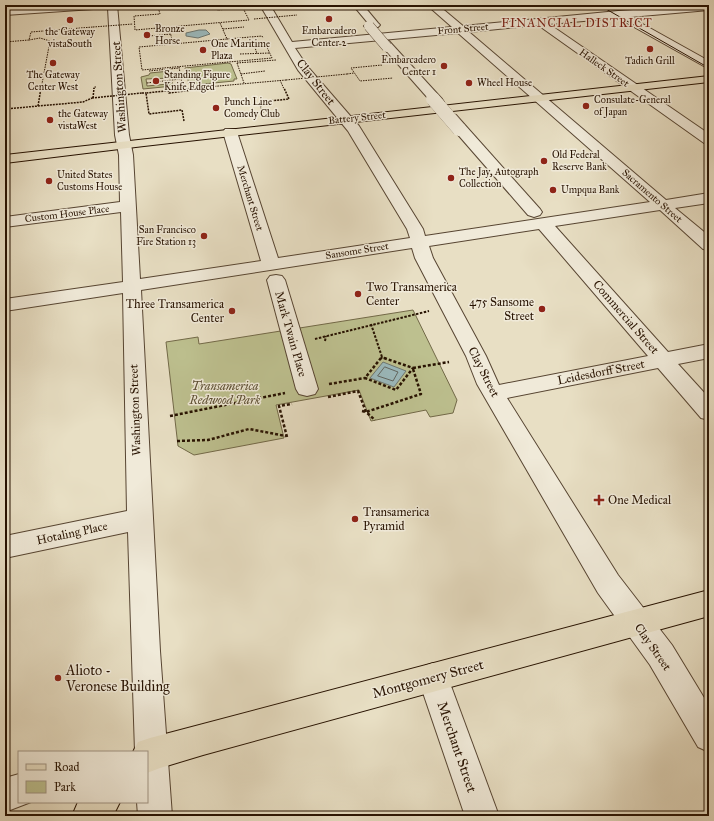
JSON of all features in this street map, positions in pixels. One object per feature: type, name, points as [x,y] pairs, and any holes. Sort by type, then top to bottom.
[{"type":"main road","name":"Battery Street","points":[[5,159],[230,132],[709,79]]},
{"type":"main road","name":"Montgomery Street","points":[[148,755],[709,603]]},
{"type":"main road","points":[[89,816],[102,803]]},
{"type":"street","points":[[5,12],[111,5]]},
{"type":"street","name":"Washington Street","points":[[111,5],[126,155],[132,285],[148,751]]},
{"type":"street","name":"Clay Street","points":[[265,5],[302,68],[354,129],[415,229],[424,258],[494,393],[600,570],[636,623],[661,655],[709,736]]},
{"type":"street","name":"Commercial Street","points":[[358,5],[375,25],[369,26],[413,76],[453,125],[539,218],[709,412]]},
{"type":"street","name":"Sacramento Street","points":[[432,5],[709,245]]},
{"type":"street","points":[[607,7],[709,66]]},
{"type":"street","points":[[704,8],[709,12]]},
{"type":"street","name":"Front Street","points":[[289,45],[704,8]]},
{"type":"street","name":"Halleck Street","points":[[539,22],[709,140]]},
{"type":"street","points":[[385,43],[438,102]]},
{"type":"street","name":"Merchant Street","points":[[230,132],[274,272]]},
{"type":"street","name":"Sansome Street","points":[[5,305],[132,285],[274,272],[539,218],[663,205],[709,198]]},
{"type":"street","name":"Custom House Place","points":[[5,222],[128,206]]},
{"type":"street","name":"Mark Twain Place","points":[[274,272],[306,388]]},
{"type":"street","name":"Leidesdorff Street","points":[[494,393],[709,351]]},
{"type":"street","name":"Hotaling Place","points":[[5,547],[139,519]]},
{"type":"street","name":"Merchant Street","points":[[433,678],[482,816]]},
{"type":"street","name":"Washington Street","points":[[148,755],[155,816]]},
{"type":"street","points":[[5,796],[18,791]]},
{"type":"path","points":[[182,5],[158,7],[160,14],[134,16],[135,30],[249,20],[243,8],[217,10],[216,5]]},
{"type":"path","points":[[254,19],[297,15]]},
{"type":"path","points":[[220,23],[227,39]]},
{"type":"path","points":[[29,40],[31,32],[133,24]]},
{"type":"path","points":[[169,27],[173,43]]},
{"type":"path","points":[[223,29],[244,27]]},
{"type":"path","points":[[149,36],[171,34]]},
{"type":"path","points":[[227,39],[262,35]]},
{"type":"path","points":[[136,46],[173,43],[227,39],[262,36],[272,58],[142,70],[139,47],[173,43]]},
{"type":"path","points":[[5,42],[40,38],[50,41],[38,106]]},
{"type":"path","points":[[249,44],[265,43]]},
{"type":"path","points":[[254,44],[257,54]]},
{"type":"path","points":[[240,54],[270,53]]},
{"type":"path","points":[[236,62],[275,60]]},
{"type":"path","points":[[236,62],[244,83]]},
{"type":"path","points":[[402,64],[351,68],[360,81],[413,76]]},
{"type":"path","points":[[139,72],[179,67]]},
{"type":"path","points":[[179,67],[180,79],[183,88]]},
{"type":"path","points":[[241,74],[265,72]]},
{"type":"path","points":[[5,110],[83,102],[93,98],[183,88],[354,73]]},
{"type":"path","points":[[147,83],[180,79]]},
{"type":"path","points":[[257,115],[264,114],[259,102],[289,99],[280,80]]},
{"type":"path","points":[[93,98],[94,87],[97,87]]},
{"type":"path","points":[[168,90],[169,93],[200,89],[201,91]]},
{"type":"path","points":[[146,93],[149,114],[182,110],[184,123],[188,122]]},
{"type":"path","points":[[294,344],[371,324],[430,311]]},
{"type":"path","points":[[371,324],[382,357]]},
{"type":"path","points":[[325,342],[326,336]]},
{"type":"path","points":[[382,357],[413,368],[449,362]]},
{"type":"path","points":[[365,378],[382,357]]},
{"type":"path","points":[[170,416],[306,388],[365,378],[396,390],[413,368]]},
{"type":"path","points":[[366,412],[421,394],[413,368]]},
{"type":"path","points":[[362,411],[366,412],[375,420]]},
{"type":"path","points":[[177,441],[208,440],[249,429],[287,435]]},
{"type":"green space","points":[[228,63],[231,64],[237,79],[234,79],[234,81],[193,85],[192,83],[189,84],[185,68]]},
{"type":"green space","points":[[170,71],[172,78],[146,79],[147,86],[168,84],[172,82],[173,86],[143,89],[141,77],[149,75],[150,73]]},
{"type":"green space","name":"Transamerica Redwood Park","points":[[413,310],[457,400],[453,413],[430,417],[426,410],[371,421],[359,390],[276,405],[284,438],[194,455],[178,446],[166,342],[198,337],[199,344]]},
{"type":"water","points":[[206,30],[210,34],[198,38],[186,36],[186,33]]},
{"type":"water","points":[[383,362],[406,371],[394,387],[370,378]]},
{"type":"tram line","points":[[599,5],[709,68]]},
{"type":"place","name":"Embarcadero Center 2","points":[[329,19]]},
{"type":"place","name":"the Gateway vistaSouth","points":[[70,20]]},
{"type":"place","name":"Bronze Horse","points":[[147,35]]},
{"type":"place","name":"Tadich Grill","points":[[650,49]]},
{"type":"place","name":"One Maritime Plaza","points":[[203,50]]},
{"type":"place","name":"The Gateway Center West","points":[[53,63]]},
{"type":"place","name":"Embarcadero Center 1","points":[[444,66]]},
{"type":"place","name":"Standing Figure Knife Edged","points":[[156,81]]},
{"type":"place","name":"Wheel House","points":[[469,83]]},
{"type":"place","name":"Consulate-General of Japan","points":[[586,106]]},
{"type":"place","name":"Punch Line Comedy Club","points":[[216,108]]},
{"type":"place","name":"the Gateway vistaWest","points":[[50,120]]},
{"type":"place","name":"Old Federal Reserve Bank","points":[[544,161]]},
{"type":"place","name":"The Jay, Autograph Collection","points":[[451,178]]},
{"type":"place","name":"United States Customs House","points":[[49,181]]},
{"type":"place","name":"Umpqua Bank","points":[[553,190]]},
{"type":"place","name":"San Francisco Fire Station 13","points":[[204,236]]},
{"type":"place","name":"Two Transamerica Center","points":[[358,294]]},
{"type":"place","name":"475 Sansome Street","points":[[542,309]]},
{"type":"place","name":"Three Transamerica Center","points":[[232,311]]},
{"type":"place","name":"One Medical","points":[[599,500]]},
{"type":"place","name":"Transamerica Pyramid","points":[[355,519]]},
{"type":"place","name":"Alioto - Veronese Building","points":[[58,678]]},
{"type":"district","name":"FINANCIAL DISTRICT","points":[[577,23]]}]
